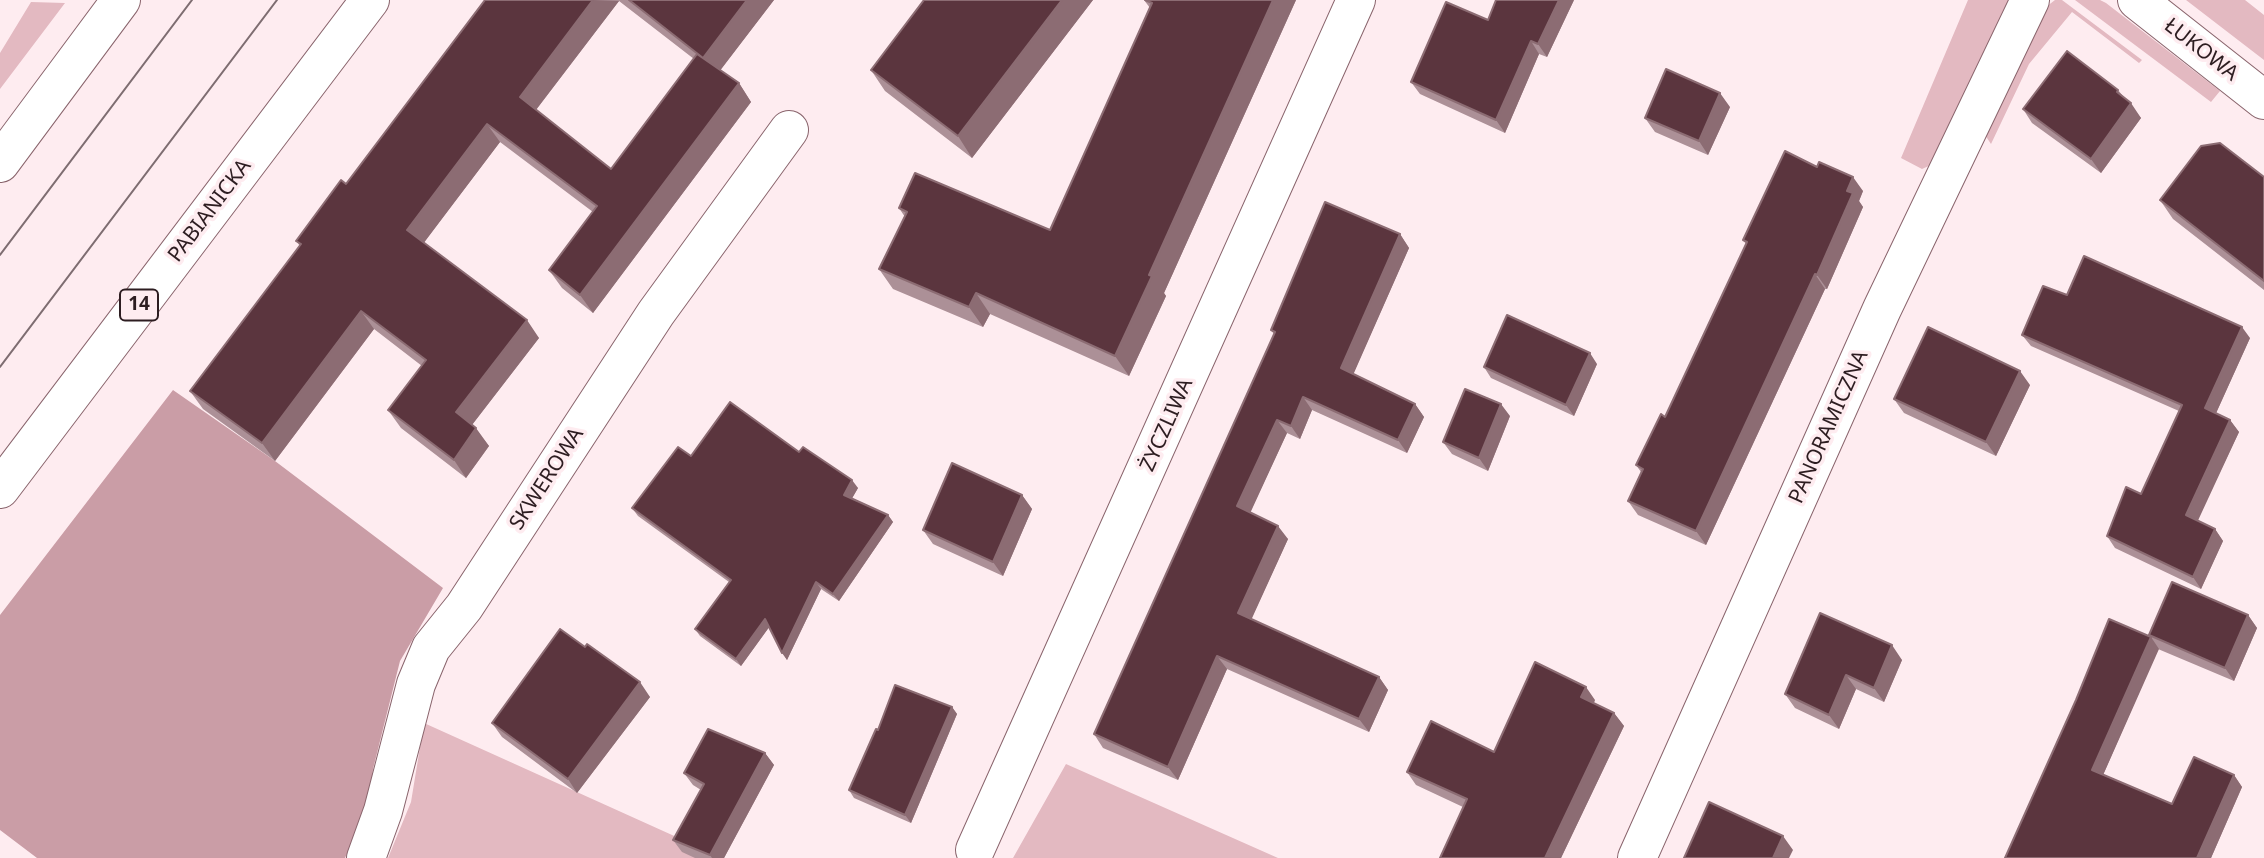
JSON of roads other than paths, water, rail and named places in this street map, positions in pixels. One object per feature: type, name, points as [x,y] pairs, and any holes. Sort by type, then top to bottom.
[{"type":"street","points":[[0,163],[121,0]]},
{"type":"street","name":"PABIANICKA","points":[[0,489],[370,0]]},
{"type":"street","name":"ŻYCZLIWA","points":[[975,850],[1356,0]]},
{"type":"street","name":"PANORAMICZNA","points":[[1637,858],[1882,309],[2029,0]]},
{"type":"street","name":"ŁUKOWA","points":[[2137,0],[2264,100]]},
{"type":"street","name":"SKWEROWA","points":[[366,858],[383,811],[416,684],[431,648],[464,607],[656,313],[789,130]]},
{"type":"tram line","points":[[0,255],[192,0]]},
{"type":"tram line","points":[[0,367],[277,0]]}]
